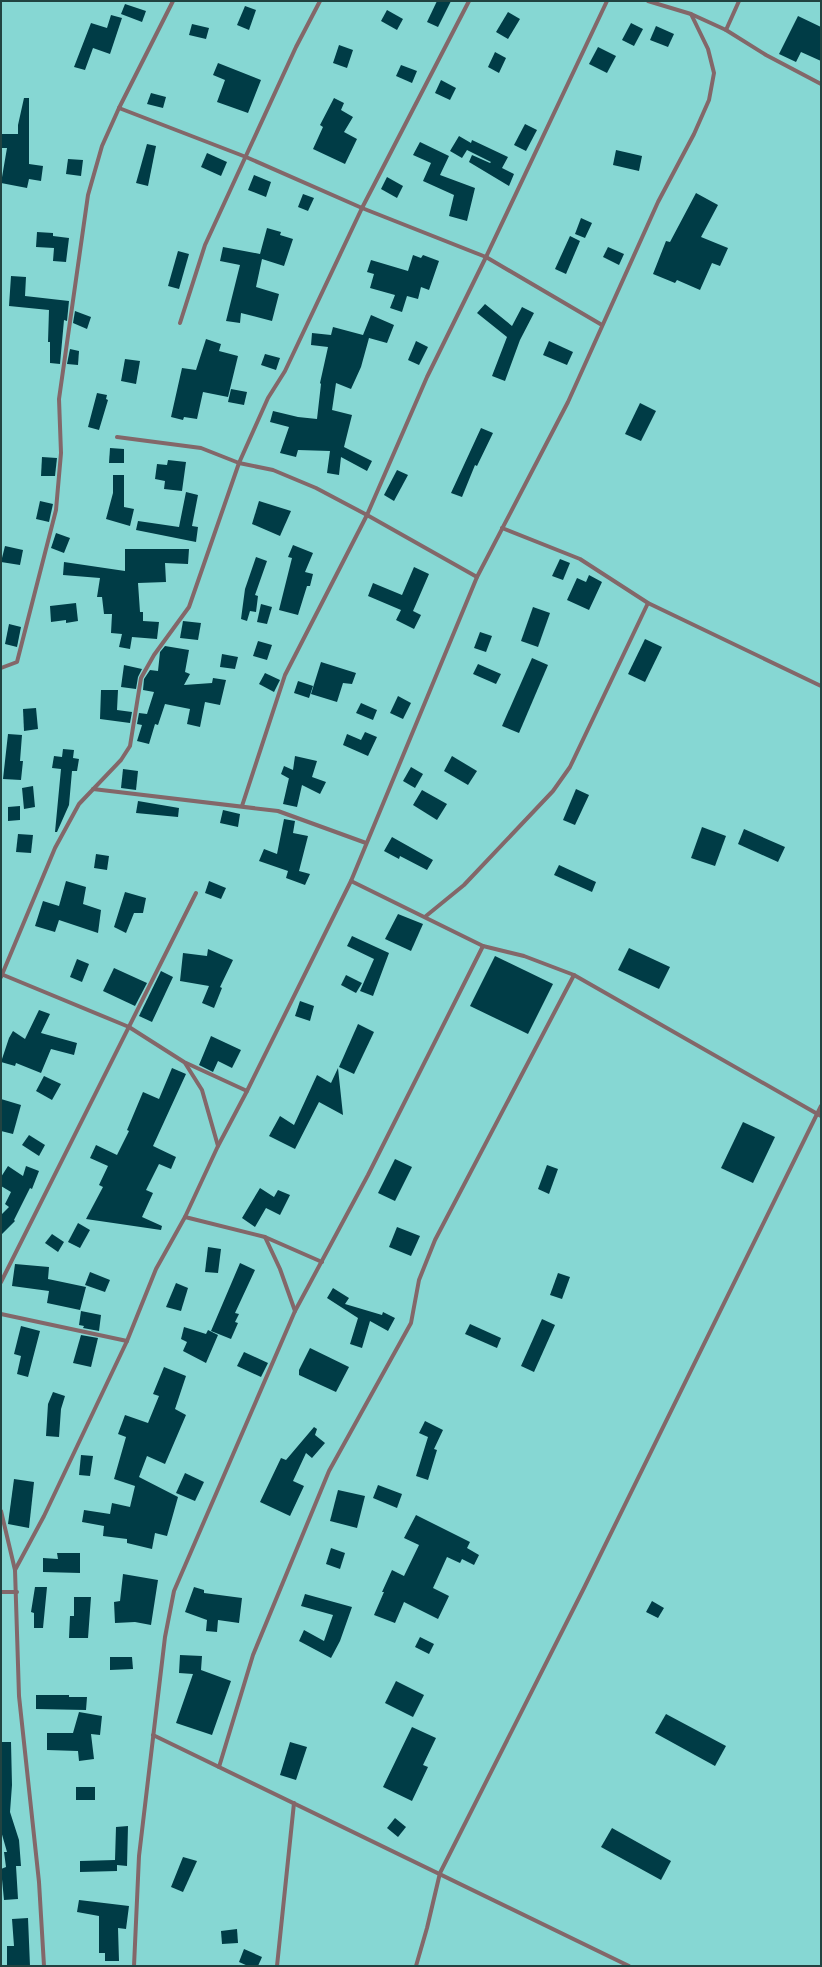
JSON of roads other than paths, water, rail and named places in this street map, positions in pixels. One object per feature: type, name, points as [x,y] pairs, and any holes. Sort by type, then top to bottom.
[{"type":"street","points":[[1,668],[17,662],[56,510],[61,453],[59,399],[88,195],[102,146],[119,108],[173,1]]},
{"type":"street","points":[[180,323],[205,245],[296,47],[320,1]]},
{"type":"street","points":[[247,1092],[184,1062],[129,1027],[1,976],[55,848],[79,804],[122,760],[130,746],[141,678],[154,656],[189,606],[239,462],[268,398],[285,371],[362,208],[470,1]]},
{"type":"street","points":[[242,806],[285,675],[367,514],[426,377],[486,257],[607,1]]},
{"type":"street","points":[[648,1],[691,14],[726,30],[766,55],[821,84]]},
{"type":"street","points":[[726,30],[739,1]]},
{"type":"street","points":[[16,1570],[44,1516],[127,1340],[156,1269],[185,1217],[218,1146],[247,1092],[351,881],[477,576],[568,402],[658,202],[694,134],[709,100],[714,73],[708,49],[691,14]]},
{"type":"street","points":[[119,108],[246,157],[362,208],[486,257],[602,325]]},
{"type":"street","points":[[117,437],[201,448],[239,462],[273,470],[316,488],[367,514],[477,576]]},
{"type":"street","points":[[502,528],[580,558],[648,604],[821,686]]},
{"type":"street","points":[[426,916],[464,885],[553,790],[570,768],[648,604]]},
{"type":"street","points":[[93,789],[278,811],[366,844]]},
{"type":"street","points":[[351,881],[426,916],[483,946],[524,956],[574,975],[819,1115]]},
{"type":"street","points":[[1,1282],[196,894]]},
{"type":"street","points":[[134,1966],[139,1856],[165,1637],[174,1591],[295,1311],[368,1175],[483,946]]},
{"type":"street","points":[[219,1767],[253,1655],[329,1471],[411,1324],[419,1280],[435,1240],[574,975]]},
{"type":"street","points":[[184,1062],[202,1090],[218,1146]]},
{"type":"street","points":[[416,1966],[440,1874],[819,1115],[821,1106]]},
{"type":"street","points":[[185,1217],[265,1237],[322,1262]]},
{"type":"street","points":[[265,1237],[280,1269],[295,1311]]},
{"type":"street","points":[[1,1314],[127,1340]]},
{"type":"street","points":[[1,1511],[16,1570],[20,1696],[39,1882],[44,1966]]},
{"type":"street","points":[[1,1592],[17,1592]]},
{"type":"street","points":[[153,1735],[629,1966]]},
{"type":"street","points":[[277,1966],[294,1803]]}]
